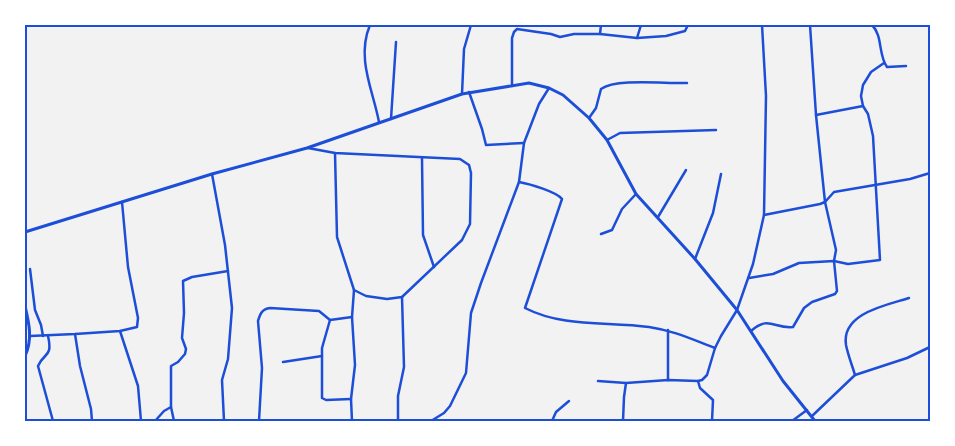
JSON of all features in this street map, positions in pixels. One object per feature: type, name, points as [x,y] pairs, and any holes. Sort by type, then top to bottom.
[{"type":"street","points":[[370,25],[365,46],[364,63],[379,122]]},
{"type":"street","points":[[462,94],[464,49],[470,25]]},
{"type":"street","points":[[524,30],[526,25]]},
{"type":"street","points":[[600,34],[601,25]]},
{"type":"street","points":[[638,38],[641,25]]},
{"type":"street","points":[[512,86],[512,38],[517,29],[560,37],[574,34],[600,34],[638,38],[666,36],[685,31],[688,25]]},
{"type":"street","points":[[598,381],[626,383],[702,380],[707,375],[720,336],[738,310],[749,278],[764,215],[766,96],[762,25]]},
{"type":"street","points":[[750,331],[764,323],[787,328],[793,327],[804,308],[812,302],[835,294],[837,291],[838,283],[834,262],[836,250],[825,202],[816,115],[810,25]]},
{"type":"street","points":[[872,25],[878,33],[884,63],[887,67],[906,66]]},
{"type":"street","points":[[391,119],[396,42]]},
{"type":"street","points":[[749,278],[773,274],[799,262],[848,264],[880,260],[873,136],[868,114],[863,106],[861,96],[871,72],[884,63]]},
{"type":"street","points":[[25,232],[212,174],[307,148],[462,94],[529,82],[549,88],[563,95],[588,118],[606,140],[636,194],[738,310],[783,381],[816,421]]},
{"type":"street","points":[[588,118],[596,108],[601,89],[606,86],[629,83],[687,83]]},
{"type":"street","points":[[430,421],[444,413],[450,406],[466,373],[471,313],[519,182],[524,143],[535,111],[549,88]]},
{"type":"street","points":[[469,92],[486,145],[524,143]]},
{"type":"street","points":[[816,115],[863,106]]},
{"type":"street","points":[[606,140],[620,133],[716,130]]},
{"type":"street","points":[[307,148],[335,153],[460,159],[469,165],[471,173],[470,224],[462,240],[402,297],[387,299],[366,296],[354,290]]},
{"type":"street","points":[[335,153],[337,237],[354,290],[352,317],[355,365],[350,399],[352,421]]},
{"type":"street","points":[[422,158],[423,236],[434,268]]},
{"type":"street","points":[[658,217],[686,170]]},
{"type":"street","points":[[764,215],[796,210],[825,202],[834,192],[910,179],[930,173]]},
{"type":"street","points":[[212,174],[228,271],[232,314],[228,359],[222,380],[224,421]]},
{"type":"street","points":[[695,259],[713,213],[721,174]]},
{"type":"street","points":[[519,182],[537,186],[557,194],[562,200],[525,308],[560,320],[668,330],[715,348]]},
{"type":"street","points":[[601,234],[612,230],[622,209],[636,194]]},
{"type":"street","points":[[30,336],[120,331],[137,328],[138,318],[128,267],[122,202]]},
{"type":"street","points":[[30,269],[35,310],[41,324],[43,336]]},
{"type":"street","points":[[174,421],[171,366],[181,358],[186,349],[182,338],[184,313],[183,281],[192,277],[228,271]]},
{"type":"street","points":[[398,421],[398,396],[404,367],[402,297]]},
{"type":"street","points":[[855,375],[846,344],[846,336],[852,323],[864,314],[909,298]]},
{"type":"street","points":[[25,306],[30,336],[25,356]]},
{"type":"street","points":[[259,421],[262,368],[261,342],[258,327],[260,314],[266,308],[313,310],[322,313],[330,320]]},
{"type":"street","points":[[330,320],[352,317]]},
{"type":"street","points":[[330,320],[322,356],[322,398],[326,400],[350,399]]},
{"type":"street","points":[[668,330],[668,380]]},
{"type":"street","points":[[120,331],[138,386],[141,421]]},
{"type":"street","points":[[75,334],[80,366],[92,409],[92,421]]},
{"type":"street","points":[[48,336],[50,350],[47,356],[38,363],[38,366],[53,421]]},
{"type":"street","points":[[812,416],[855,375],[907,358],[930,347]]},
{"type":"street","points":[[283,362],[322,356]]},
{"type":"street","points":[[698,381],[700,388],[713,400],[712,421]]},
{"type":"street","points":[[623,421],[626,383]]},
{"type":"street","points":[[552,421],[556,412],[570,401]]},
{"type":"street","points":[[155,421],[164,411],[172,407]]},
{"type":"street","points":[[792,421],[807,410]]}]
